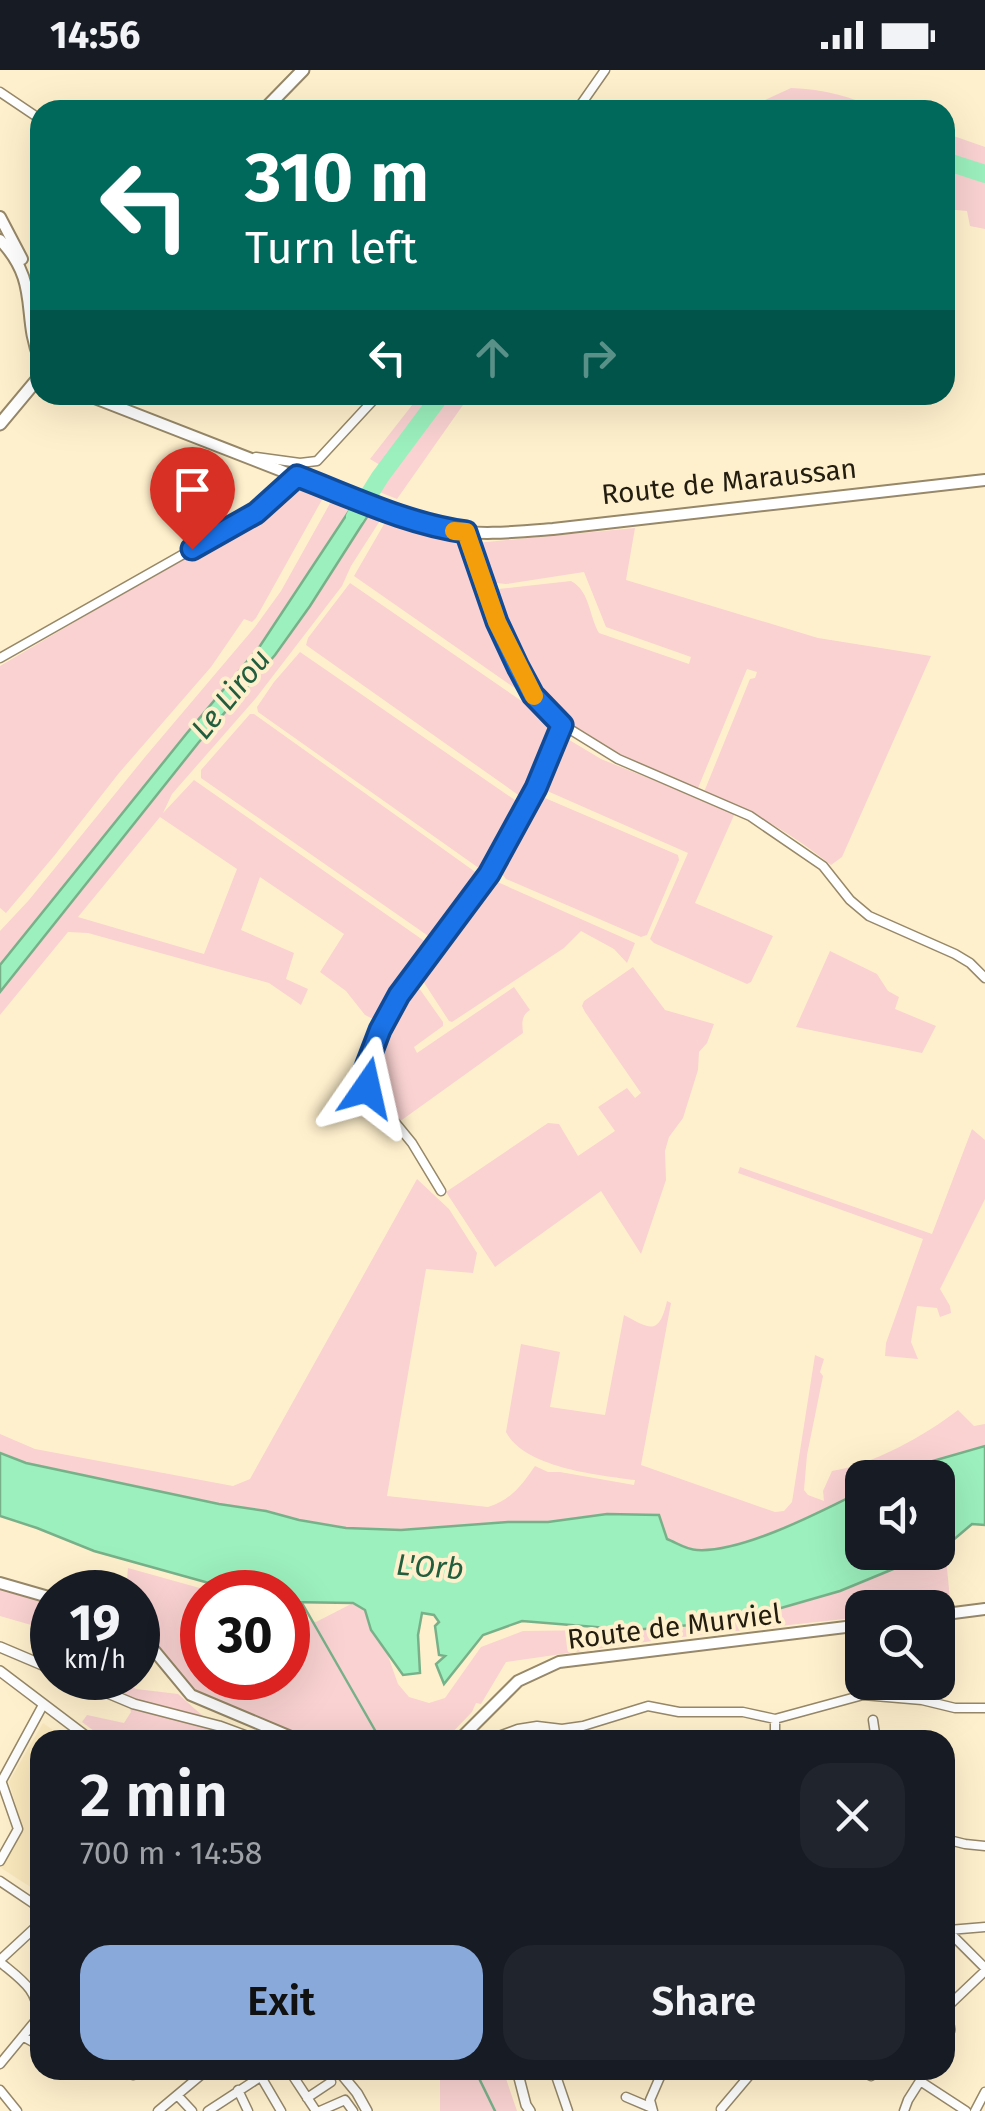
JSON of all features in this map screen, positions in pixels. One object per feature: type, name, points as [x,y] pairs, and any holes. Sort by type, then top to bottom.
[{"type":"main road","points":[[274,100],[302,70]]},
{"type":"main road","points":[[0,217],[30,281]]},
{"type":"main road","points":[[0,240],[16,260],[30,298]]},
{"type":"main road","points":[[0,424],[30,388]]},
{"type":"main road","name":"Route de Maraussan","points":[[113,405],[386,510],[439,528],[472,532],[985,478]]},
{"type":"main road","points":[[0,1583],[30,1592]]},
{"type":"main road","points":[[955,1612],[985,1609]]},
{"type":"main road","name":"Route de Murviel","points":[[469,1730],[518,1681],[559,1662],[845,1627]]},
{"type":"main road","points":[[160,1657],[192,1695],[274,1730]]},
{"type":"street","points":[[584,100],[604,70]]},
{"type":"street","points":[[0,92],[30,112]]},
{"type":"street","points":[[246,456],[300,464],[318,461],[369,405]]},
{"type":"street","points":[[0,658],[256,513],[297,476]]},
{"type":"street","points":[[472,532],[497,622],[533,695],[562,725],[618,759],[750,816],[823,866],[850,900],[869,916],[955,954],[985,978]]},
{"type":"street","points":[[441,1191],[412,1144],[367,1088],[364,1072],[399,995],[489,874],[536,788],[562,725]]},
{"type":"street","points":[[0,1647],[30,1660]]},
{"type":"street","points":[[0,1671],[78,1730]]},
{"type":"street","points":[[515,1730],[583,1726],[648,1706],[679,1712],[743,1712],[775,1718],[863,1695],[922,1700],[955,1708],[985,1708]]},
{"type":"street","points":[[124,1700],[231,1730]]},
{"type":"street","points":[[0,1861],[18,1829],[1,1784],[43,1705]]},
{"type":"street","points":[[775,1718],[775,1730]]},
{"type":"street","points":[[874,1720],[875,1730]]},
{"type":"street","points":[[955,1841],[985,1846]]},
{"type":"street","points":[[0,1881],[30,1901]]},
{"type":"street","points":[[955,1929],[985,1928]]},
{"type":"street","points":[[30,1932],[0,1961],[30,1984]]},
{"type":"street","points":[[955,1937],[985,1969],[955,1999]]},
{"type":"street","points":[[0,2064],[30,2029]]},
{"type":"street","points":[[24,2038],[30,2041]]},
{"type":"street","points":[[158,2111],[196,2080]]},
{"type":"street","points":[[208,2111],[250,2080]]},
{"type":"street","points":[[262,2080],[281,2111]]},
{"type":"street","points":[[295,2080],[318,2111],[345,2100],[353,2111]]},
{"type":"street","points":[[346,2080],[367,2111]]},
{"type":"street","points":[[519,2080],[530,2111]]},
{"type":"street","points":[[557,2080],[568,2111]]},
{"type":"street","points":[[652,2110],[650,2100],[658,2080]]},
{"type":"street","points":[[721,2109],[746,2080]]},
{"type":"street","points":[[904,2111],[920,2081],[965,2111]]},
{"type":"street","points":[[306,2098],[331,2082]]},
{"type":"street","points":[[0,2090],[17,2111]]},
{"type":"street","points":[[238,2090],[248,2111]]},
{"type":"street","points":[[975,2111],[985,2092]]},
{"type":"street","points":[[177,2111],[189,2108],[178,2096]]},
{"type":"street","points":[[626,2096],[652,2110]]},
{"type":"shaded area","points":[[791,88],[856,100],[765,100]]},
{"type":"shaded area","points":[[955,136],[985,147],[985,229],[970,226],[967,211],[955,210]]},
{"type":"shaded area","points":[[412,405],[426,405],[380,465],[370,459]]},
{"type":"shaded area","points":[[439,405],[463,405],[397,499],[377,491]]},
{"type":"shaded area","points":[[290,490],[323,498],[256,618],[252,622],[244,619],[211,667],[6,913],[0,908],[0,666],[202,547],[263,516]]},
{"type":"shaded area","points":[[333,498],[355,502],[260,646],[0,965],[0,931],[255,627],[281,591]]},
{"type":"shaded area","points":[[371,511],[383,516],[342,586],[256,698],[172,794],[163,813],[194,780],[430,945],[382,1016],[373,1019],[365,1015],[346,991],[320,972],[344,934],[260,877],[241,930],[294,953],[286,979],[308,989],[301,1005],[269,983],[88,933],[68,932],[0,1015],[0,992],[199,742],[275,655]],"holes":[[[160,817],[237,869],[204,954],[78,917]]]},
{"type":"shaded area","points":[[387,519],[464,544],[527,692],[522,693],[354,576]]},
{"type":"shaded area","points":[[635,528],[626,580],[818,638],[931,656],[842,857],[831,865],[770,824],[704,792],[750,679],[757,672],[747,669],[698,788],[654,773],[586,737],[548,706],[527,678],[489,590],[571,581],[586,597],[599,633],[689,664],[691,657],[606,627],[584,572],[506,584],[486,582],[474,547],[476,543]]},
{"type":"shaded area","points":[[350,583],[523,702],[536,702],[554,720],[552,735],[524,799],[306,645]]},
{"type":"shaded area","points":[[300,652],[522,805],[483,871],[258,712],[257,707],[274,682]]},
{"type":"shaded area","points":[[250,714],[481,876],[434,940],[201,778],[201,770]]},
{"type":"shaded area","points":[[566,738],[601,759],[735,813],[695,903],[773,936],[751,982],[747,984],[650,939],[688,853],[545,790],[544,779]]},
{"type":"shaded area","points":[[538,795],[678,855],[647,935],[641,937],[506,879],[498,869]]},
{"type":"shaded area","points":[[493,880],[635,943],[627,963],[614,949],[581,931],[564,948],[449,1021],[419,975]]},
{"type":"shaded area","points":[[830,951],[877,974],[888,991],[899,997],[895,1009],[936,1026],[922,1053],[796,1027]]},
{"type":"shaded area","points":[[633,967],[665,1010],[714,1024],[699,1052],[698,1070],[683,1118],[669,1137],[665,1151],[666,1180],[641,1254],[601,1191],[495,1267],[446,1192],[548,1123],[559,1124],[578,1156],[615,1131],[598,1107],[627,1088],[635,1098],[641,1093],[582,1006]]},
{"type":"shaded area","points":[[414,981],[443,1022],[443,1026],[414,1047],[417,1053],[514,987],[530,1010],[522,1023],[523,1033],[399,1122],[370,1087],[364,1066],[384,1025]]},
{"type":"shaded area","points":[[972,1129],[985,1140],[985,1199],[940,1289],[951,1313],[940,1317],[937,1308],[917,1306],[911,1342],[918,1359],[885,1356],[886,1343],[923,1239],[738,1173],[740,1167],[932,1234]]},
{"type":"shaded area","points":[[417,1179],[449,1209],[477,1253],[473,1273],[426,1269],[387,1496],[488,1507],[515,1491],[535,1466],[548,1472],[634,1485],[635,1480],[546,1462],[529,1454],[506,1432],[521,1344],[560,1352],[550,1407],[605,1415],[624,1315],[647,1326],[657,1325],[667,1301],[671,1303],[641,1465],[775,1512],[784,1511],[792,1502],[815,1355],[824,1359],[820,1372],[823,1376],[804,1490],[824,1501],[823,1491],[832,1471],[845,1469],[845,1499],[758,1538],[715,1549],[686,1548],[667,1539],[658,1515],[607,1514],[548,1522],[401,1530],[346,1528],[26,1463],[0,1453],[0,1434],[35,1449],[233,1486],[250,1479]]},
{"type":"shaded area","points":[[958,1410],[974,1426],[985,1424],[985,1446],[936,1460],[869,1460],[898,1448]]},
{"type":"shaded area","points":[[891,1570],[947,1570],[949,1590],[845,1590],[845,1619],[506,1662],[481,1704],[476,1703],[455,1730],[289,1730],[216,1700],[310,1700],[310,1620],[316,1622],[353,1603],[365,1610],[398,1684],[409,1697],[429,1703],[445,1698],[481,1647],[523,1631],[673,1629],[840,1591]]},
{"type":"shaded area","points":[[160,1577],[180,1583],[180,1674],[160,1650]]},
{"type":"shaded area","points":[[0,1583],[30,1592],[30,1625],[0,1616]]},
{"type":"shaded area","points":[[160,1692],[178,1694],[180,1700],[219,1730],[93,1730],[82,1722],[87,1715],[124,1723],[131,1712],[127,1700],[160,1700]]},
{"type":"shaded area","points":[[30,1746],[30,1887],[1,1868],[23,1830],[9,1782]]},
{"type":"shaded area","points":[[440,2080],[506,2080],[517,2111],[440,2111]]},
{"type":"water","points":[[355,502],[372,509],[275,655],[199,742],[0,992],[0,965],[260,646]]},
{"type":"water","points":[[985,1446],[985,1525],[972,1524],[955,1538],[955,1460],[936,1460]]},
{"type":"water","name":"L'Orb","points":[[0,1453],[26,1463],[346,1528],[401,1530],[548,1522],[607,1514],[659,1515],[667,1539],[697,1550],[758,1538],[845,1499],[845,1570],[891,1570],[840,1591],[781,1608],[703,1624],[632,1630],[522,1621],[483,1635],[444,1684],[436,1664],[445,1656],[439,1655],[435,1626],[439,1622],[434,1615],[422,1613],[418,1635],[420,1673],[403,1675],[371,1630],[365,1610],[353,1603],[310,1602],[310,1570],[180,1570],[180,1575],[94,1551],[0,1516]]},
{"type":"waterway","name":"Le Lirou","points":[[955,164],[985,174]]},
{"type":"waterway","name":"Le Lirou","points":[[355,517],[434,405]]},
{"type":"waterway","points":[[310,1617],[375,1730]]},
{"type":"waterway","points":[[480,2080],[495,2111]]},
{"type":"slow traffic","points":[[454,531],[466,532],[497,622],[534,696]]},
{"type":"route","points":[[192,549],[256,513],[297,476],[395,514],[466,532],[497,622],[518,667],[533,695],[562,725],[536,788],[489,874],[399,995],[380,1030],[364,1072],[367,1088]]}]
